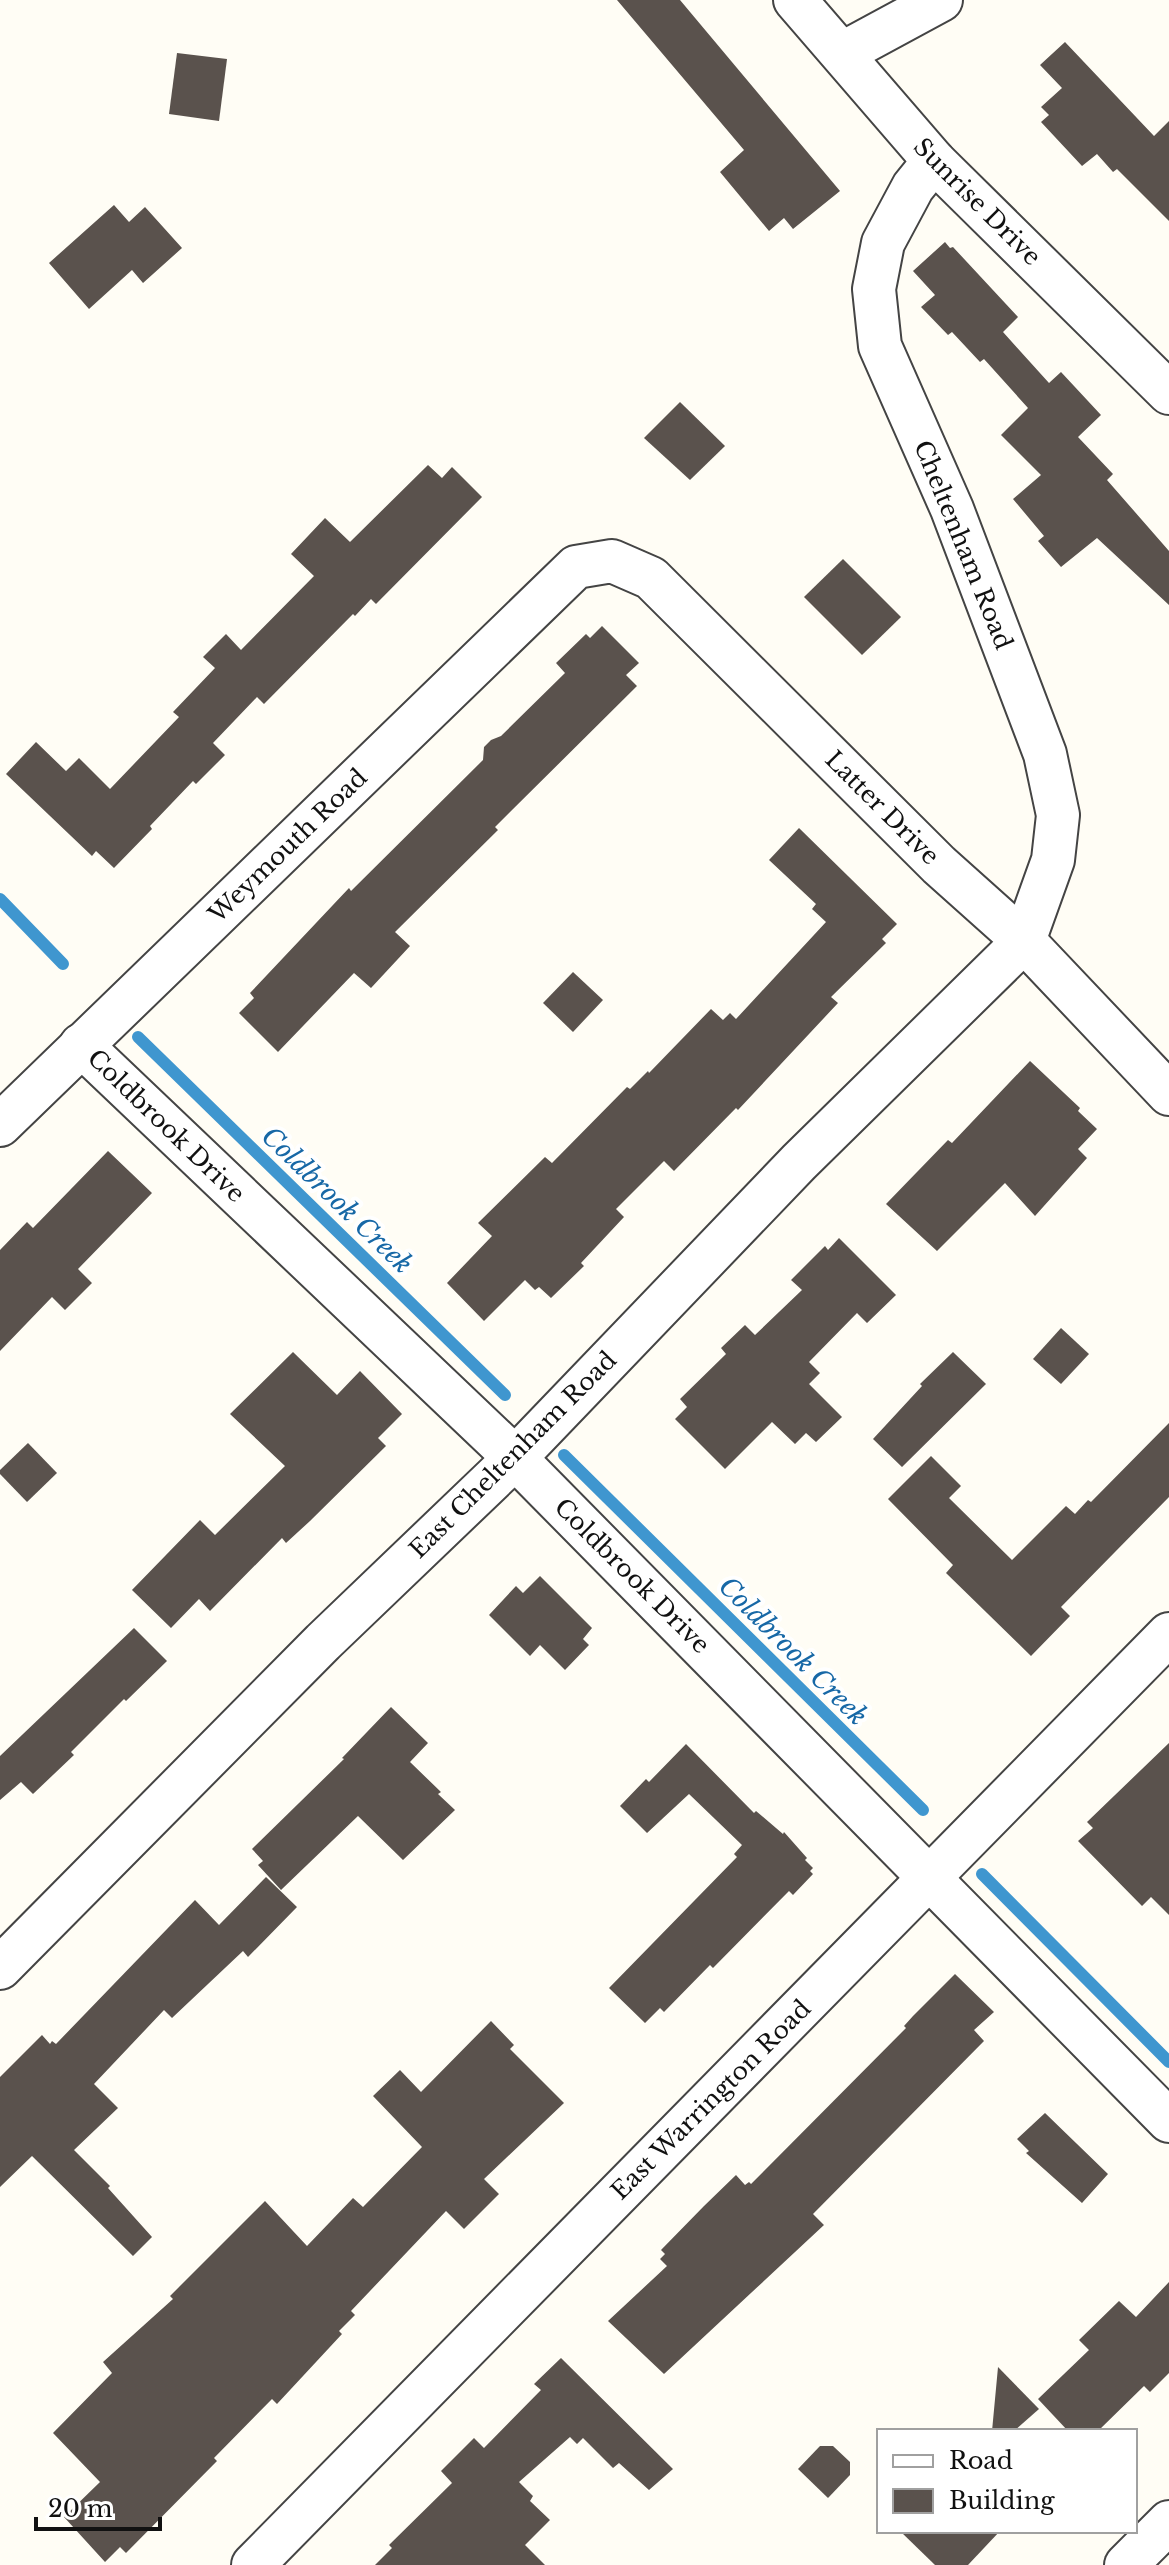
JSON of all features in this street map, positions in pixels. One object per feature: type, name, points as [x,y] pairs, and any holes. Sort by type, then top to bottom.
[{"type":"street","name":"Sunrise Drive","points":[[795,0],[934,161],[1169,393]]},
{"type":"street","points":[[843,53],[941,0]]},
{"type":"street","name":"Cheltenham Road","points":[[934,161],[913,187],[883,243],[874,289],[880,346],[952,509],[1045,754],[1058,815],[1053,860],[1024,941]]},
{"type":"street","name":"Latter Drive","points":[[576,567],[612,561],[651,578],[939,865],[1024,941],[1169,1094]]},
{"type":"street","name":"Weymouth Road","points":[[0,1125],[576,567]]},
{"type":"street","name":"East Cheltenham Road","points":[[0,1968],[323,1642],[515,1458],[799,1162],[1024,941]]},
{"type":"street","name":"Coldbrook Drive","points":[[81,1045],[515,1458],[1169,2121]]},
{"type":"street","name":"East Warrington Road","points":[[253,2565],[1169,1634]]},
{"type":"street","points":[[1126,2565],[1169,2522]]},
{"type":"building","points":[[617,0],[680,0],[840,191],[793,229],[784,218],[769,231],[720,172],[744,150]]},
{"type":"building","points":[[1065,42],[1154,136],[1169,121],[1169,221],[1117,169],[1113,172],[1097,154],[1082,166],[1041,122],[1049,115],[1041,107],[1062,88],[1040,65]]},
{"type":"building","points":[[177,53],[227,59],[219,121],[169,114]]},
{"type":"building","points":[[114,205],[129,222],[145,207],[182,248],[143,283],[132,270],[89,309],[49,263]]},
{"type":"building","points":[[945,242],[1018,317],[1003,332],[1049,383],[1061,372],[1101,415],[1078,437],[1113,474],[1107,480],[1169,551],[1169,605],[1097,538],[1061,567],[1038,541],[1044,536],[1013,499],[1041,475],[1001,435],[1028,408],[984,359],[980,362],[952,332],[948,335],[921,307],[935,295],[913,271]]},
{"type":"building","points":[[680,402],[725,446],[690,480],[644,438]]},
{"type":"building","points":[[428,465],[442,478],[452,467],[482,497],[376,604],[371,599],[355,616],[353,614],[264,704],[257,697],[213,743],[225,755],[196,784],[193,781],[114,868],[96,851],[92,856],[6,774],[36,742],[66,771],[79,758],[110,789],[179,717],[173,712],[215,668],[203,657],[226,634],[241,650],[314,576],[291,554],[325,518],[350,542]]},
{"type":"building","points":[[843,559],[901,617],[862,655],[804,597]]},
{"type":"building","points":[[602,626],[639,663],[626,675],[637,686],[395,932],[410,946],[371,988],[354,973],[278,1052],[239,1013],[254,998],[250,993],[349,888],[351,891],[483,760],[484,747],[501,736],[565,673],[556,663],[586,634],[590,638]]},
{"type":"building","points":[[799,828],[897,924],[882,939],[886,943],[831,997],[838,1003],[738,1110],[736,1108],[674,1171],[664,1161],[616,1209],[624,1217],[581,1263],[584,1266],[551,1298],[539,1287],[535,1290],[525,1280],[484,1321],[447,1283],[492,1236],[478,1223],[545,1157],[552,1163],[627,1087],[630,1089],[649,1073],[711,1009],[723,1020],[730,1013],[736,1019],[826,922],[812,909],[816,904],[769,860]]},
{"type":"building","points":[[573,972],[603,1000],[573,1032],[543,1003]]},
{"type":"building","points":[[1030,1061],[1080,1108],[1078,1111],[1097,1129],[1078,1149],[1087,1158],[1035,1216],[1005,1183],[937,1251],[886,1204],[948,1140],[952,1143]]},
{"type":"building","points":[[108,1151],[152,1193],[78,1269],[92,1283],[65,1310],[52,1297],[0,1351],[0,1250],[27,1222],[33,1228]]},
{"type":"building","points":[[839,1238],[896,1295],[867,1323],[857,1313],[809,1362],[820,1373],[809,1384],[842,1417],[816,1442],[806,1433],[795,1444],[772,1422],[725,1469],[675,1419],[687,1407],[680,1399],[726,1354],[721,1348],[745,1325],[755,1335],[802,1290],[791,1280],[825,1246],[828,1250]]},
{"type":"building","points":[[1061,1328],[1089,1354],[1061,1384],[1033,1359]]},
{"type":"building","points":[[293,1352],[337,1395],[360,1371],[402,1414],[378,1438],[386,1446],[310,1521],[286,1543],[282,1538],[210,1611],[199,1599],[171,1628],[132,1590],[200,1520],[215,1535],[285,1466],[230,1414]]},
{"type":"building","points":[[953,1352],[986,1384],[902,1467],[873,1439],[922,1386],[920,1384]]},
{"type":"building","points":[[1169,1423],[1169,1497],[1061,1607],[1070,1616],[1031,1656],[946,1573],[953,1565],[888,1499],[931,1456],[961,1486],[949,1498],[1012,1560],[1066,1506],[1075,1514],[1088,1500],[1091,1502]]},
{"type":"building","points":[[28,1443],[57,1473],[27,1502],[0,1474],[0,1470]]},
{"type":"building","points":[[540,1576],[592,1628],[583,1639],[589,1645],[565,1670],[540,1645],[530,1656],[489,1615],[516,1586],[523,1593]]},
{"type":"building","points":[[134,1628],[167,1661],[126,1701],[124,1699],[71,1752],[74,1755],[33,1794],[21,1782],[0,1800],[0,1756]]},
{"type":"building","points":[[391,1707],[428,1743],[410,1762],[455,1810],[403,1860],[358,1816],[281,1890],[258,1865],[263,1861],[252,1849],[344,1759]]},
{"type":"building","points":[[1169,1743],[1169,1915],[1151,1897],[1142,1906],[1078,1841],[1093,1828],[1087,1822]]},
{"type":"building","points":[[686,1744],[754,1813],[756,1811],[784,1832],[807,1858],[805,1860],[813,1868],[810,1871],[813,1874],[793,1895],[789,1891],[713,1968],[710,1965],[664,2012],[660,2008],[645,2023],[609,1988],[737,1857],[734,1854],[742,1845],[689,1794],[647,1833],[620,1806]]},
{"type":"building","points":[[266,1877],[297,1907],[248,1957],[243,1951],[172,2018],[164,2010],[94,2084],[118,2108],[74,2150],[110,2186],[108,2188],[152,2237],[133,2256],[32,2156],[0,2187],[0,2077],[42,2035],[50,2044],[52,2041],[56,2044],[195,1900],[219,1925]]},
{"type":"building","points":[[955,1974],[994,2012],[974,2030],[984,2041],[813,2214],[824,2225],[664,2374],[608,2321],[667,2266],[660,2259],[665,2254],[661,2250],[704,2206],[736,2175],[745,2185],[751,2184],[906,2028],[904,2026],[913,2016]]},
{"type":"building","points":[[491,2021],[514,2045],[510,2049],[564,2103],[484,2179],[499,2194],[464,2229],[446,2211],[351,2311],[355,2315],[339,2331],[342,2334],[277,2404],[272,2399],[214,2458],[217,2461],[126,2553],[120,2547],[105,2562],[64,2517],[100,2482],[53,2433],[112,2373],[103,2362],[173,2299],[170,2296],[265,2201],[307,2246],[353,2198],[363,2207],[422,2147],[373,2096],[400,2070],[421,2092]]},
{"type":"building","points":[[1045,2113],[1108,2174],[1082,2203],[1026,2153],[1029,2151],[1017,2139]]},
{"type":"building","points":[[1169,2282],[1169,2373],[1150,2392],[1144,2386],[1100,2429],[1066,2429],[1038,2399],[1089,2350],[1079,2340],[1119,2301],[1136,2317]]},
{"type":"building","points":[[561,2358],[673,2469],[649,2490],[619,2463],[613,2468],[583,2438],[577,2444],[570,2437],[519,2482],[533,2496],[530,2501],[550,2520],[525,2545],[545,2565],[375,2565],[392,2548],[389,2545],[452,2483],[441,2471],[474,2438],[484,2448],[541,2390],[534,2384]]},
{"type":"building","points":[[998,2367],[1039,2409],[1016,2429],[992,2429]]},
{"type":"building","points":[[820,2446],[833,2446],[850,2462],[850,2475],[828,2498],[798,2469]]},
{"type":"building","points":[[902,2533],[998,2533],[968,2565],[935,2565]]},
{"type":"waterway","name":"Coldbrook Creek","points":[[0,899],[63,964]]},
{"type":"waterway","name":"Coldbrook Creek","points":[[138,1037],[505,1395]]},
{"type":"waterway","name":"Coldbrook Creek","points":[[564,1455],[923,1810]]},
{"type":"waterway","name":"Coldbrook Creek","points":[[982,1874],[1169,2062]]}]
